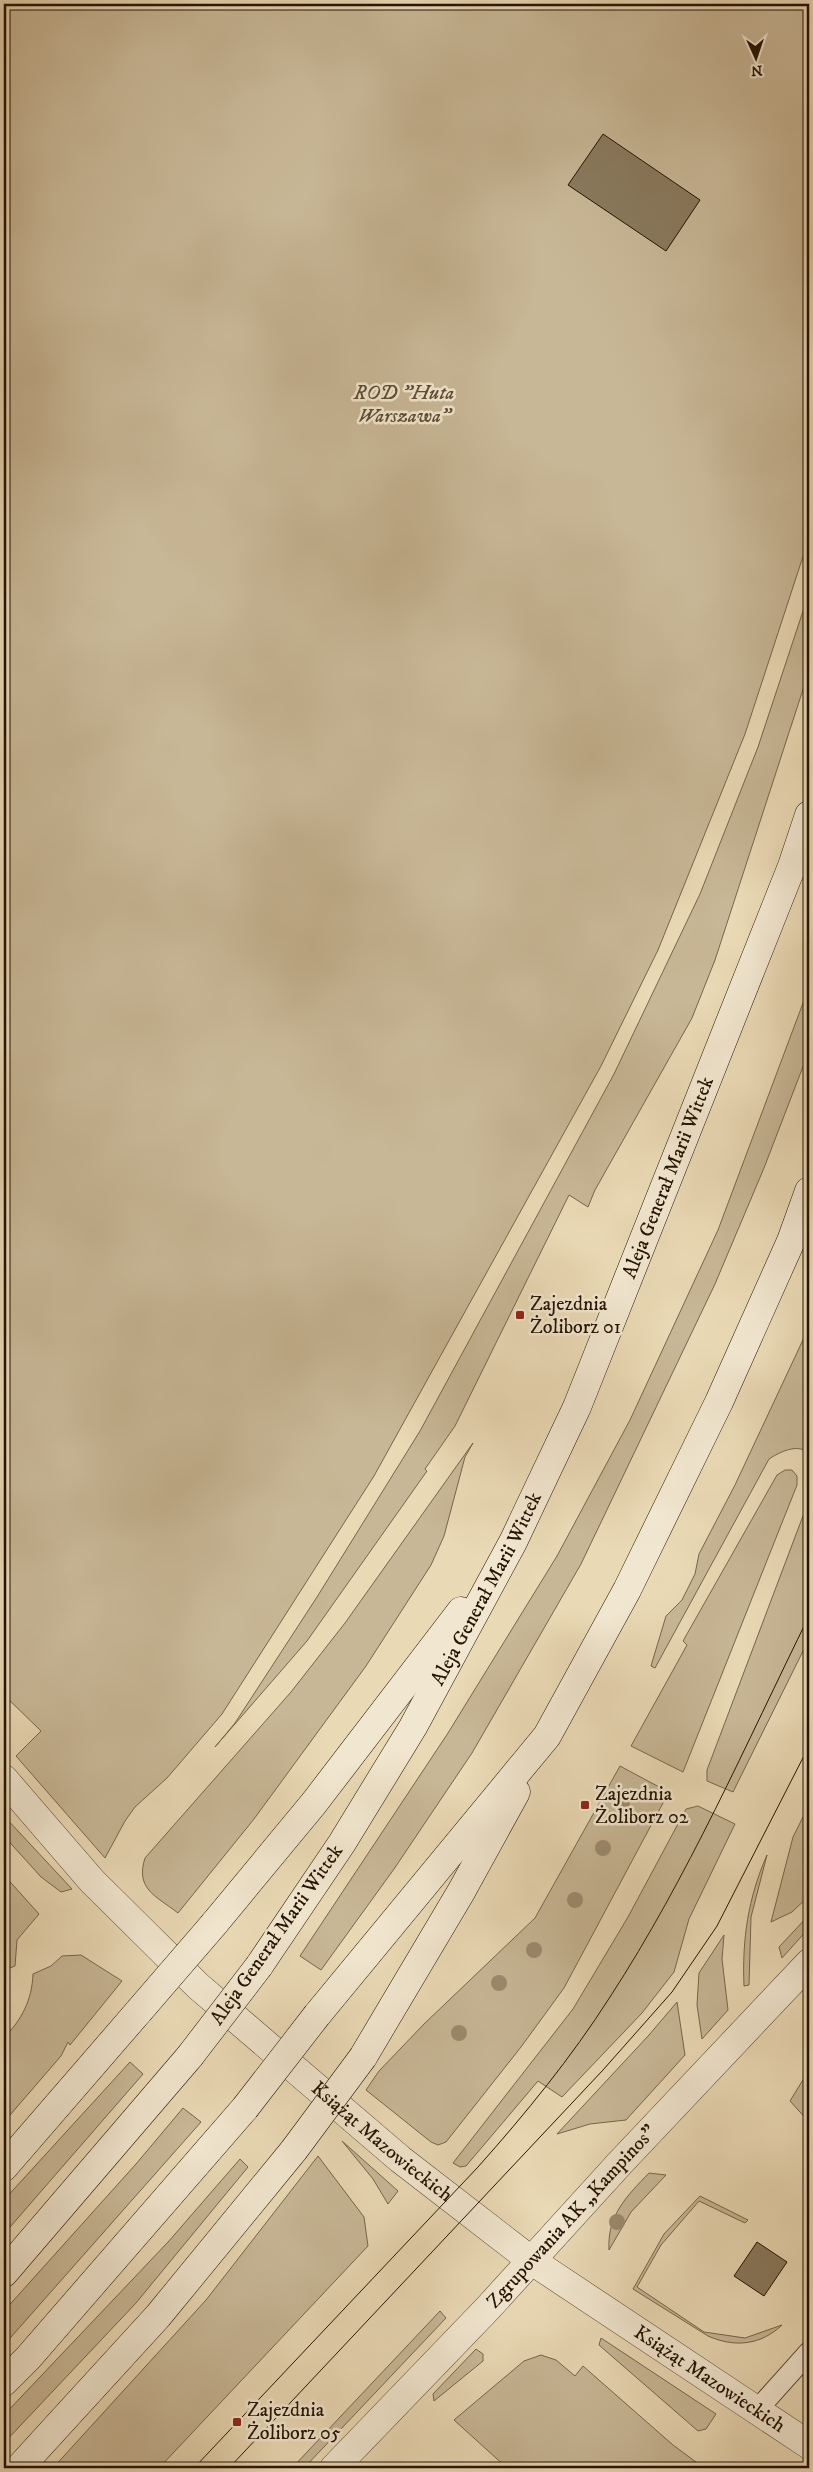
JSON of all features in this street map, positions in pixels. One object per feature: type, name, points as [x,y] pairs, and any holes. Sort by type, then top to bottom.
[{"type":"main road","name":"Aleja Generał Marii Wittek","points":[[4,2273],[190,2056],[259,1966],[342,1844],[413,1727],[513,1542],[581,1398],[792,866],[809,814]]},
{"type":"main road","points":[[19,2468],[158,2316],[294,2150],[363,2057],[461,1892],[627,1590],[719,1402],[791,1241],[809,1191]]},
{"type":"main road","points":[[4,2167],[214,1924],[314,1803],[513,1542]]},
{"type":"main road","points":[[4,2382],[28,2358],[245,2108],[317,2015],[547,1736]]},
{"type":"main road","name":"Książąt Mazowieckich","points":[[4,1779],[92,1881],[198,1986],[413,2170],[532,2261],[809,2445]]},
{"type":"main road","name":"Zgrupowania AK „Kampinos”","points":[[334,2468],[532,2261],[620,2163],[809,1963]]},
{"type":"lane","points":[[757,2410],[809,2352]]},
{"type":"green space","name":"ROD \"Huta Warszawa\"","points":[[4,4],[809,4],[809,538],[745,734],[658,950],[601,1066],[374,1476],[222,1714],[167,1778],[135,1807],[125,1821],[105,1858],[16,1756],[41,1731],[4,1695]]},
{"type":"green space","points":[[809,593],[809,671],[715,960],[692,1018],[595,1190],[588,1207],[569,1195],[455,1426],[425,1469],[427,1471],[307,1641],[215,1747],[235,1723],[317,1597],[420,1431],[614,1074],[700,894],[758,747]]},
{"type":"green space","points":[[809,987],[809,1051],[764,1168],[715,1284],[581,1564],[472,1753],[394,1869],[321,1970],[300,1956],[448,1733],[557,1556],[630,1420],[718,1230]]},
{"type":"green space","points":[[809,1327],[809,1453],[804,1450],[794,1449],[783,1451],[769,1459],[655,1668],[651,1666],[666,1616],[682,1600],[695,1574],[699,1554],[735,1485]]},
{"type":"green space","points":[[473,1443],[465,1457],[444,1536],[431,1565],[366,1666],[254,1819],[178,1913],[155,1896],[145,1885],[143,1869],[145,1858],[291,1692],[345,1623]]},
{"type":"green space","points":[[785,1470],[792,1470],[797,1476],[797,1485],[683,1772],[631,1746],[687,1645],[683,1641],[777,1475]]},
{"type":"green space","points":[[809,1500],[809,1639],[733,1792],[707,1781],[707,1770]]},
{"type":"green space","points":[[620,1766],[661,1788],[663,1803],[564,1988],[521,2047],[446,2142],[438,2145],[431,2142],[366,2090],[379,2071],[424,2024],[535,1918]]},
{"type":"green space","points":[[809,1805],[809,1896],[792,1912],[771,1922],[793,1837]]},
{"type":"green space","points":[[698,1806],[735,1824],[689,1919],[674,1972],[642,2013],[562,2097],[538,2081],[466,2166],[460,2167],[453,2163],[573,2009],[628,1917],[686,1809]]},
{"type":"green space","points":[[4,1816],[72,1889],[61,1892],[41,1877],[4,1836]]},
{"type":"green space","points":[[767,1855],[751,1917],[749,1985],[744,1986],[745,1936],[755,1887]]},
{"type":"green space","points":[[4,1875],[39,1914],[17,1940],[15,1966],[4,1970]]},
{"type":"green space","points":[[809,1915],[809,1928],[782,1958],[779,1947]]},
{"type":"green space","points":[[724,1935],[722,1959],[728,2010],[702,2039],[697,2005],[699,1973]]},
{"type":"green space","points":[[81,1955],[122,1981],[70,2045],[68,2042],[61,2056],[4,2122],[4,2038],[16,2024],[25,2009],[31,1992],[33,1974],[51,1966],[62,1956]]},
{"type":"green space","points":[[677,2002],[685,2055],[626,2120],[590,2124],[557,2134],[649,2035]]},
{"type":"green space","points":[[130,2062],[143,2074],[4,2234],[4,2200]]},
{"type":"green space","points":[[809,2070],[809,2122],[790,2101]]},
{"type":"green space","points":[[183,2108],[201,2122],[4,2345],[4,2311],[136,2164]]},
{"type":"green space","points":[[342,2141],[398,2191],[388,2204],[373,2179]]},
{"type":"green space","points":[[318,2156],[364,2217],[368,2246],[159,2468],[53,2468],[206,2300]]},
{"type":"green space","points":[[240,2159],[248,2167],[136,2303],[4,2443],[4,2415],[169,2241]]},
{"type":"green space","points":[[649,2173],[666,2175],[631,2212],[609,2250],[611,2226],[615,2216],[626,2198]]},
{"type":"green space","points":[[700,2196],[748,2220],[745,2223],[699,2201],[661,2245],[637,2287],[704,2332],[745,2338],[782,2325],[765,2337],[738,2343],[718,2340],[708,2336],[633,2289],[664,2234]]},
{"type":"green space","points":[[440,2311],[446,2318],[304,2468],[292,2468]]},
{"type":"green space","points":[[601,2338],[716,2414],[706,2429],[698,2431],[599,2345]]},
{"type":"green space","points":[[476,2349],[483,2354],[483,2361],[434,2401],[433,2394]]},
{"type":"green space","points":[[541,2355],[556,2360],[575,2376],[583,2366],[673,2445],[704,2468],[507,2468],[454,2420],[524,2361]]},
{"type":"building","points":[[603,134],[700,200],[666,251],[568,185]]},
{"type":"building","points":[[757,2242],[787,2262],[764,2296],[734,2276]]},
{"type":"tram line","points":[[194,2468],[478,2167],[531,2106],[580,2042],[638,1951],[691,1857],[809,1616]]},
{"type":"tram line","points":[[229,2468],[603,2070],[672,1992],[717,1926],[809,1746]]},
{"type":"place","name":"Zajezdnia Żoliborz 01","points":[[520,1315]]},
{"type":"place","name":"Zajezdnia Żoliborz 02","points":[[585,1805]]},
{"type":"place","name":"Zajezdnia Żoliborz 05","points":[[237,2422]]}]
